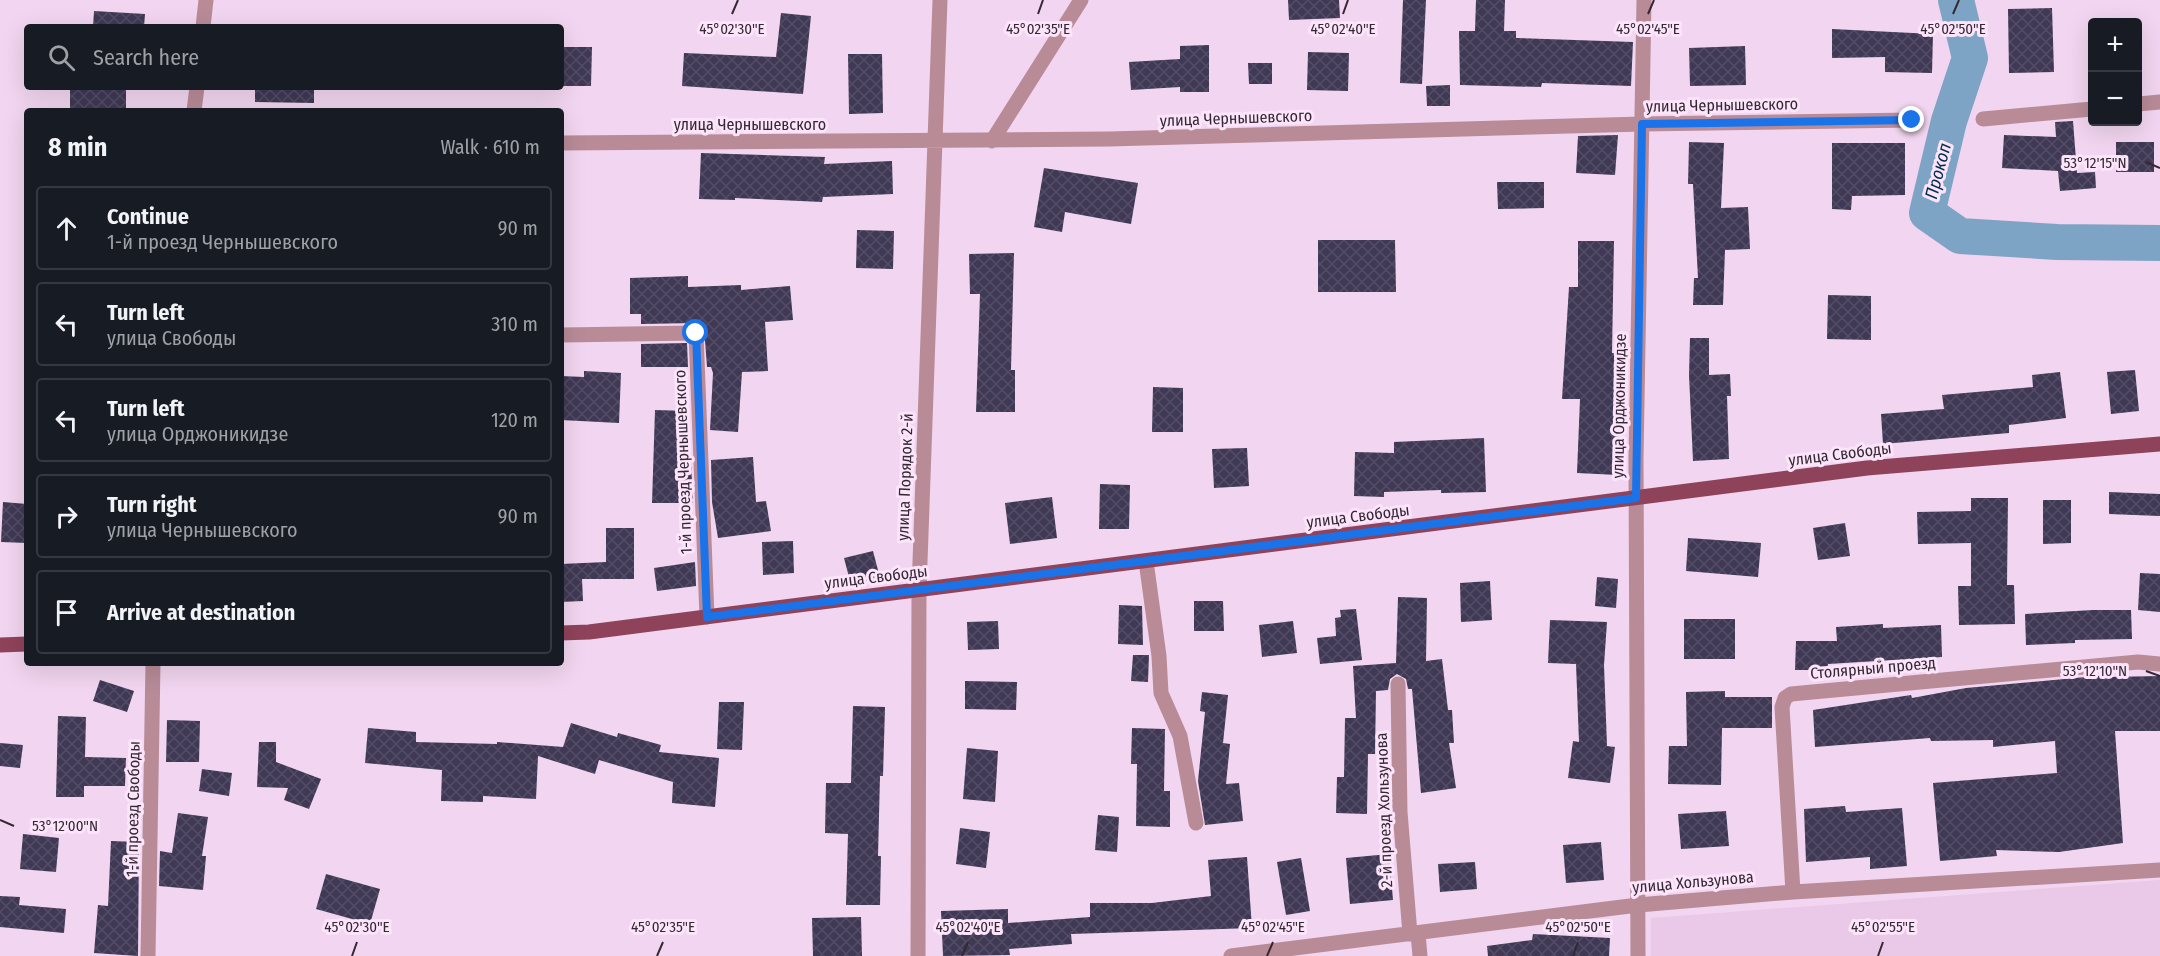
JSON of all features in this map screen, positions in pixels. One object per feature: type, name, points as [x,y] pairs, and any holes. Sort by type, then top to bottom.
[{"type":"main road","name":"улица Свободы","points":[[564,633],[589,632],[1866,468],[2160,444]]},
{"type":"main road","points":[[0,645],[24,644]]},
{"type":"street","points":[[203,24],[206,0]]},
{"type":"street","name":"улица Порядок 2-й","points":[[918,956],[919,590],[940,0]]},
{"type":"street","points":[[993,141],[1081,0]]},
{"type":"street","name":"улица Орджоникидзе","points":[[1638,956],[1636,498],[1644,0]]},
{"type":"street","points":[[194,108],[197,90]]},
{"type":"street","points":[[2142,104],[2160,102]]},
{"type":"street","points":[[1983,119],[2088,109]]},
{"type":"street","name":"улица Чернышевского","points":[[564,142],[935,142],[1642,124],[1912,120]]},
{"type":"street","name":"1-й проезд Чернышевского","points":[[564,335],[696,333],[707,617]]},
{"type":"street","points":[[1146,561],[1159,656],[1161,693],[1180,736],[1196,823]]},
{"type":"street","name":"Столярный проезд","points":[[1793,892],[1782,707],[1785,698],[1791,694],[2138,662],[2160,663]]},
{"type":"street","name":"1-й проезд Свободы","points":[[148,956],[153,666]]},
{"type":"street","name":"2-й проезд Хользунова","points":[[1398,684],[1400,812],[1414,934],[1420,956]]},
{"type":"street","name":"улица Хользунова","points":[[1231,956],[1638,905],[1793,892],[2160,870]]},
{"type":"shaded area","points":[[2160,880],[2160,956],[1651,956],[1651,918]]},
{"type":"building","points":[[1288,0],[1339,0],[1340,18],[1289,20]]},
{"type":"building","points":[[1403,0],[1426,0],[1422,84],[1400,83]]},
{"type":"building","points":[[1476,0],[1505,0],[1504,31],[1516,31],[1516,38],[1633,42],[1631,86],[1542,83],[1541,87],[1460,85],[1459,31],[1475,31]]},
{"type":"building","points":[[2052,8],[2054,72],[2009,73],[2008,9]]},
{"type":"building","points":[[94,11],[145,14],[144,24],[93,24]]},
{"type":"building","points":[[781,13],[811,16],[803,94],[682,86],[684,53],[776,57]]},
{"type":"building","points":[[1832,29],[1933,34],[1932,73],[1885,72],[1885,57],[1832,58]]},
{"type":"building","points":[[1209,45],[1209,92],[1180,92],[1180,87],[1131,90],[1129,62],[1180,59],[1180,46]]},
{"type":"building","points":[[1745,46],[1746,85],[1690,86],[1689,48]]},
{"type":"building","points":[[564,47],[592,47],[591,86],[564,86]]},
{"type":"building","points":[[1308,52],[1349,53],[1348,91],[1307,90]]},
{"type":"building","points":[[848,54],[882,54],[883,113],[849,114]]},
{"type":"building","points":[[1248,63],[1272,63],[1272,84],[1249,84]]},
{"type":"building","points":[[1450,85],[1450,106],[1427,106],[1426,86]]},
{"type":"building","points":[[70,90],[126,90],[126,108],[70,108]]},
{"type":"building","points":[[255,90],[314,90],[314,103],[255,102]]},
{"type":"building","points":[[2073,121],[2077,173],[2095,172],[2096,188],[2060,191],[2058,171],[2002,168],[2004,135],[2056,137],[2055,122]]},
{"type":"building","points":[[1618,135],[1615,175],[1576,173],[1578,136]]},
{"type":"building","points":[[1689,142],[1724,143],[1721,208],[1748,207],[1750,249],[1725,250],[1723,305],[1693,305],[1694,278],[1698,278],[1693,184],[1688,184]]},
{"type":"building","points":[[2116,142],[2154,142],[2154,172],[2116,172]]},
{"type":"building","points":[[1832,143],[1905,143],[1905,195],[1852,196],[1851,210],[1832,209]]},
{"type":"building","points":[[701,153],[825,157],[824,164],[892,161],[893,194],[823,197],[822,202],[735,198],[735,200],[699,199]]},
{"type":"building","points":[[1044,168],[1138,183],[1131,224],[1065,212],[1062,232],[1034,227]]},
{"type":"building","points":[[1497,182],[1544,182],[1544,208],[1498,209]]},
{"type":"building","points":[[857,230],[894,231],[893,269],[856,268]]},
{"type":"building","points":[[1318,240],[1395,240],[1396,292],[1318,292]]},
{"type":"building","points":[[1578,241],[1614,241],[1612,353],[1616,353],[1614,430],[1619,430],[1618,475],[1577,473],[1580,399],[1562,399],[1569,287],[1578,287]]},
{"type":"building","points":[[1014,253],[1011,370],[1015,370],[1015,412],[976,412],[980,294],[970,294],[969,254]]},
{"type":"building","points":[[688,276],[688,287],[741,285],[741,290],[790,286],[793,320],[765,322],[768,371],[742,372],[738,432],[710,430],[713,373],[711,367],[707,367],[704,327],[696,323],[641,324],[641,314],[630,314],[630,278]]},
{"type":"building","points":[[1828,295],[1871,296],[1871,340],[1827,339]]},
{"type":"building","points":[[1690,338],[1709,338],[1709,375],[1730,374],[1731,396],[1727,396],[1729,459],[1693,461],[1689,375]]},
{"type":"building","points":[[687,343],[688,367],[641,367],[641,344]]},
{"type":"building","points":[[2135,370],[2139,411],[2111,414],[2107,372]]},
{"type":"building","points":[[584,371],[621,373],[619,423],[564,420],[564,376],[584,377]]},
{"type":"building","points":[[2060,372],[2066,418],[2009,425],[2009,433],[1883,444],[1881,414],[1944,409],[1942,395],[2033,387],[2032,375]]},
{"type":"building","points":[[1153,387],[1183,388],[1183,432],[1152,432]]},
{"type":"building","points":[[655,410],[689,411],[687,462],[691,461],[693,503],[652,503]]},
{"type":"building","points":[[1484,438],[1486,492],[1441,493],[1441,490],[1384,492],[1384,497],[1354,496],[1355,452],[1394,453],[1394,442]]},
{"type":"building","points":[[1247,448],[1249,486],[1214,488],[1212,449]]},
{"type":"building","points":[[753,457],[756,502],[766,501],[771,531],[718,538],[712,502],[711,460]]},
{"type":"building","points":[[1100,484],[1130,485],[1129,529],[1099,529]]},
{"type":"building","points":[[2109,492],[2160,494],[2160,516],[2109,514]]},
{"type":"building","points":[[1052,497],[1057,538],[1010,544],[1005,503]]},
{"type":"building","points":[[1971,498],[2008,498],[2007,585],[2014,585],[2015,624],[1959,625],[1958,586],[1971,586],[1971,543],[1918,544],[1917,512],[1971,511]]},
{"type":"building","points":[[2043,500],[2071,500],[2071,543],[2043,544]]},
{"type":"building","points":[[3,502],[24,504],[24,543],[1,542]]},
{"type":"building","points":[[1845,523],[1850,556],[1818,560],[1813,528]]},
{"type":"building","points":[[606,528],[634,528],[634,579],[582,579],[583,601],[564,602],[564,564],[606,562]]},
{"type":"building","points":[[1688,538],[1761,543],[1758,577],[1686,571]]},
{"type":"building","points":[[793,541],[794,573],[763,575],[762,542]]},
{"type":"building","points":[[873,551],[880,578],[851,585],[844,558]]},
{"type":"building","points":[[695,562],[696,586],[657,591],[654,568]]},
{"type":"building","points":[[2140,573],[2160,574],[2160,612],[2138,610]]},
{"type":"building","points":[[1597,577],[1618,579],[1616,608],[1595,606]]},
{"type":"building","points":[[1490,581],[1492,620],[1461,622],[1460,583]]},
{"type":"building","points":[[1398,597],[1427,598],[1426,661],[1442,659],[1448,710],[1452,710],[1454,743],[1449,743],[1456,788],[1421,793],[1412,689],[1408,689],[1406,679],[1397,674],[1390,679],[1388,690],[1376,691],[1375,754],[1368,754],[1367,814],[1336,813],[1337,777],[1344,777],[1345,718],[1356,718],[1353,666],[1396,663]]},
{"type":"building","points":[[1194,601],[1223,601],[1224,631],[1194,631]]},
{"type":"building","points":[[1119,605],[1142,606],[1143,645],[1118,644]]},
{"type":"building","points":[[1356,609],[1362,660],[1320,664],[1317,638],[1336,636],[1335,618],[1341,617],[1340,610]]},
{"type":"building","points":[[2131,610],[2132,639],[2075,640],[2075,643],[2026,645],[2025,614]]},
{"type":"building","points":[[1684,619],[1735,619],[1735,659],[1684,659]]},
{"type":"building","points":[[1550,620],[1607,622],[1604,665],[1607,746],[1615,747],[1610,783],[1568,778],[1573,741],[1579,742],[1576,664],[1548,663]]},
{"type":"building","points":[[998,621],[999,649],[968,650],[967,622]]},
{"type":"building","points":[[1293,621],[1297,653],[1262,657],[1259,625]]},
{"type":"building","points":[[1883,624],[1883,628],[1941,625],[1942,657],[1828,664],[1828,670],[1795,670],[1796,641],[1837,641],[1836,627]]},
{"type":"building","points":[[1133,655],[1149,655],[1148,682],[1131,681]]},
{"type":"building","points":[[2108,675],[2108,677],[2160,676],[2160,731],[2115,731],[2123,843],[2059,852],[1996,850],[1997,856],[1940,861],[1933,783],[2057,773],[2055,741],[1993,747],[1993,740],[1931,741],[1930,738],[1815,747],[1813,710],[1911,695],[1912,698],[1966,688]]},
{"type":"building","points":[[100,680],[134,691],[127,712],[93,701]]},
{"type":"building","points":[[965,681],[1017,682],[1016,710],[965,709]]},
{"type":"building","points":[[1725,691],[1725,697],[1772,697],[1772,728],[1722,728],[1721,785],[1668,784],[1669,746],[1687,746],[1686,692]]},
{"type":"building","points":[[1202,692],[1228,695],[1223,743],[1230,744],[1226,784],[1239,783],[1243,821],[1205,825],[1198,781],[1205,712],[1200,711]]},
{"type":"building","points":[[719,702],[744,702],[742,750],[717,749]]},
{"type":"building","points":[[853,706],[885,707],[883,776],[880,776],[878,856],[881,856],[880,905],[846,905],[848,834],[825,833],[826,783],[851,783]]},
{"type":"building","points":[[58,716],[86,717],[85,757],[126,758],[125,786],[84,786],[84,797],[56,797]]},
{"type":"building","points":[[167,720],[200,721],[199,762],[166,762]]},
{"type":"building","points":[[571,723],[617,737],[618,733],[661,745],[659,752],[719,758],[715,807],[672,803],[673,782],[599,760],[595,774],[538,756],[536,799],[483,796],[483,802],[441,801],[442,770],[365,763],[368,728],[416,732],[416,742],[497,744],[497,742],[563,747]]},
{"type":"building","points":[[1132,728],[1165,729],[1164,791],[1170,791],[1170,827],[1136,826],[1137,764],[1131,764]]},
{"type":"building","points":[[259,742],[276,742],[276,762],[321,779],[309,809],[284,800],[288,788],[257,787]]},
{"type":"building","points":[[0,743],[23,745],[20,768],[0,766]]},
{"type":"building","points":[[967,748],[998,751],[995,802],[963,799]]},
{"type":"building","points":[[202,769],[232,773],[229,796],[199,791]]},
{"type":"building","points":[[1845,806],[1846,812],[1902,808],[1907,866],[1870,869],[1870,857],[1806,862],[1804,809]]},
{"type":"building","points":[[1726,811],[1729,846],[1681,849],[1678,814]]},
{"type":"building","points":[[178,813],[208,817],[202,856],[206,856],[203,890],[159,886],[160,851],[172,853]]},
{"type":"building","points":[[1098,815],[1119,817],[1117,852],[1095,850]]},
{"type":"building","points":[[960,828],[990,832],[986,868],[956,864]]},
{"type":"building","points":[[23,834],[59,838],[56,872],[20,869]]},
{"type":"building","points":[[111,841],[139,842],[138,956],[94,953],[98,905],[108,906]]},
{"type":"building","points":[[1601,842],[1604,880],[1566,883],[1563,845]]},
{"type":"building","points":[[1389,854],[1393,900],[1350,904],[1346,858]]},
{"type":"building","points":[[1247,857],[1252,928],[1071,934],[1072,944],[1009,949],[1010,955],[943,956],[941,911],[1008,909],[1008,923],[1090,917],[1090,903],[1152,903],[1211,896],[1208,860]]},
{"type":"building","points":[[1301,858],[1310,911],[1286,915],[1277,862]]},
{"type":"building","points":[[1475,862],[1477,889],[1440,892],[1438,864]]},
{"type":"building","points":[[326,874],[380,889],[370,924],[316,909]]},
{"type":"building","points":[[0,896],[20,897],[19,905],[66,909],[64,933],[0,927]]},
{"type":"building","points":[[861,917],[862,956],[813,956],[812,918]]},
{"type":"building","points":[[1533,934],[1610,938],[1609,956],[1488,956],[1487,946],[1532,940]]},
{"type":"waterway","name":"Прокоп","points":[[1956,0],[1970,58],[1949,121],[1927,213],[1960,236],[2057,242],[2160,243]]},
{"type":"route","points":[[696,333],[707,617],[1636,498],[1642,124],[1912,120]]}]
